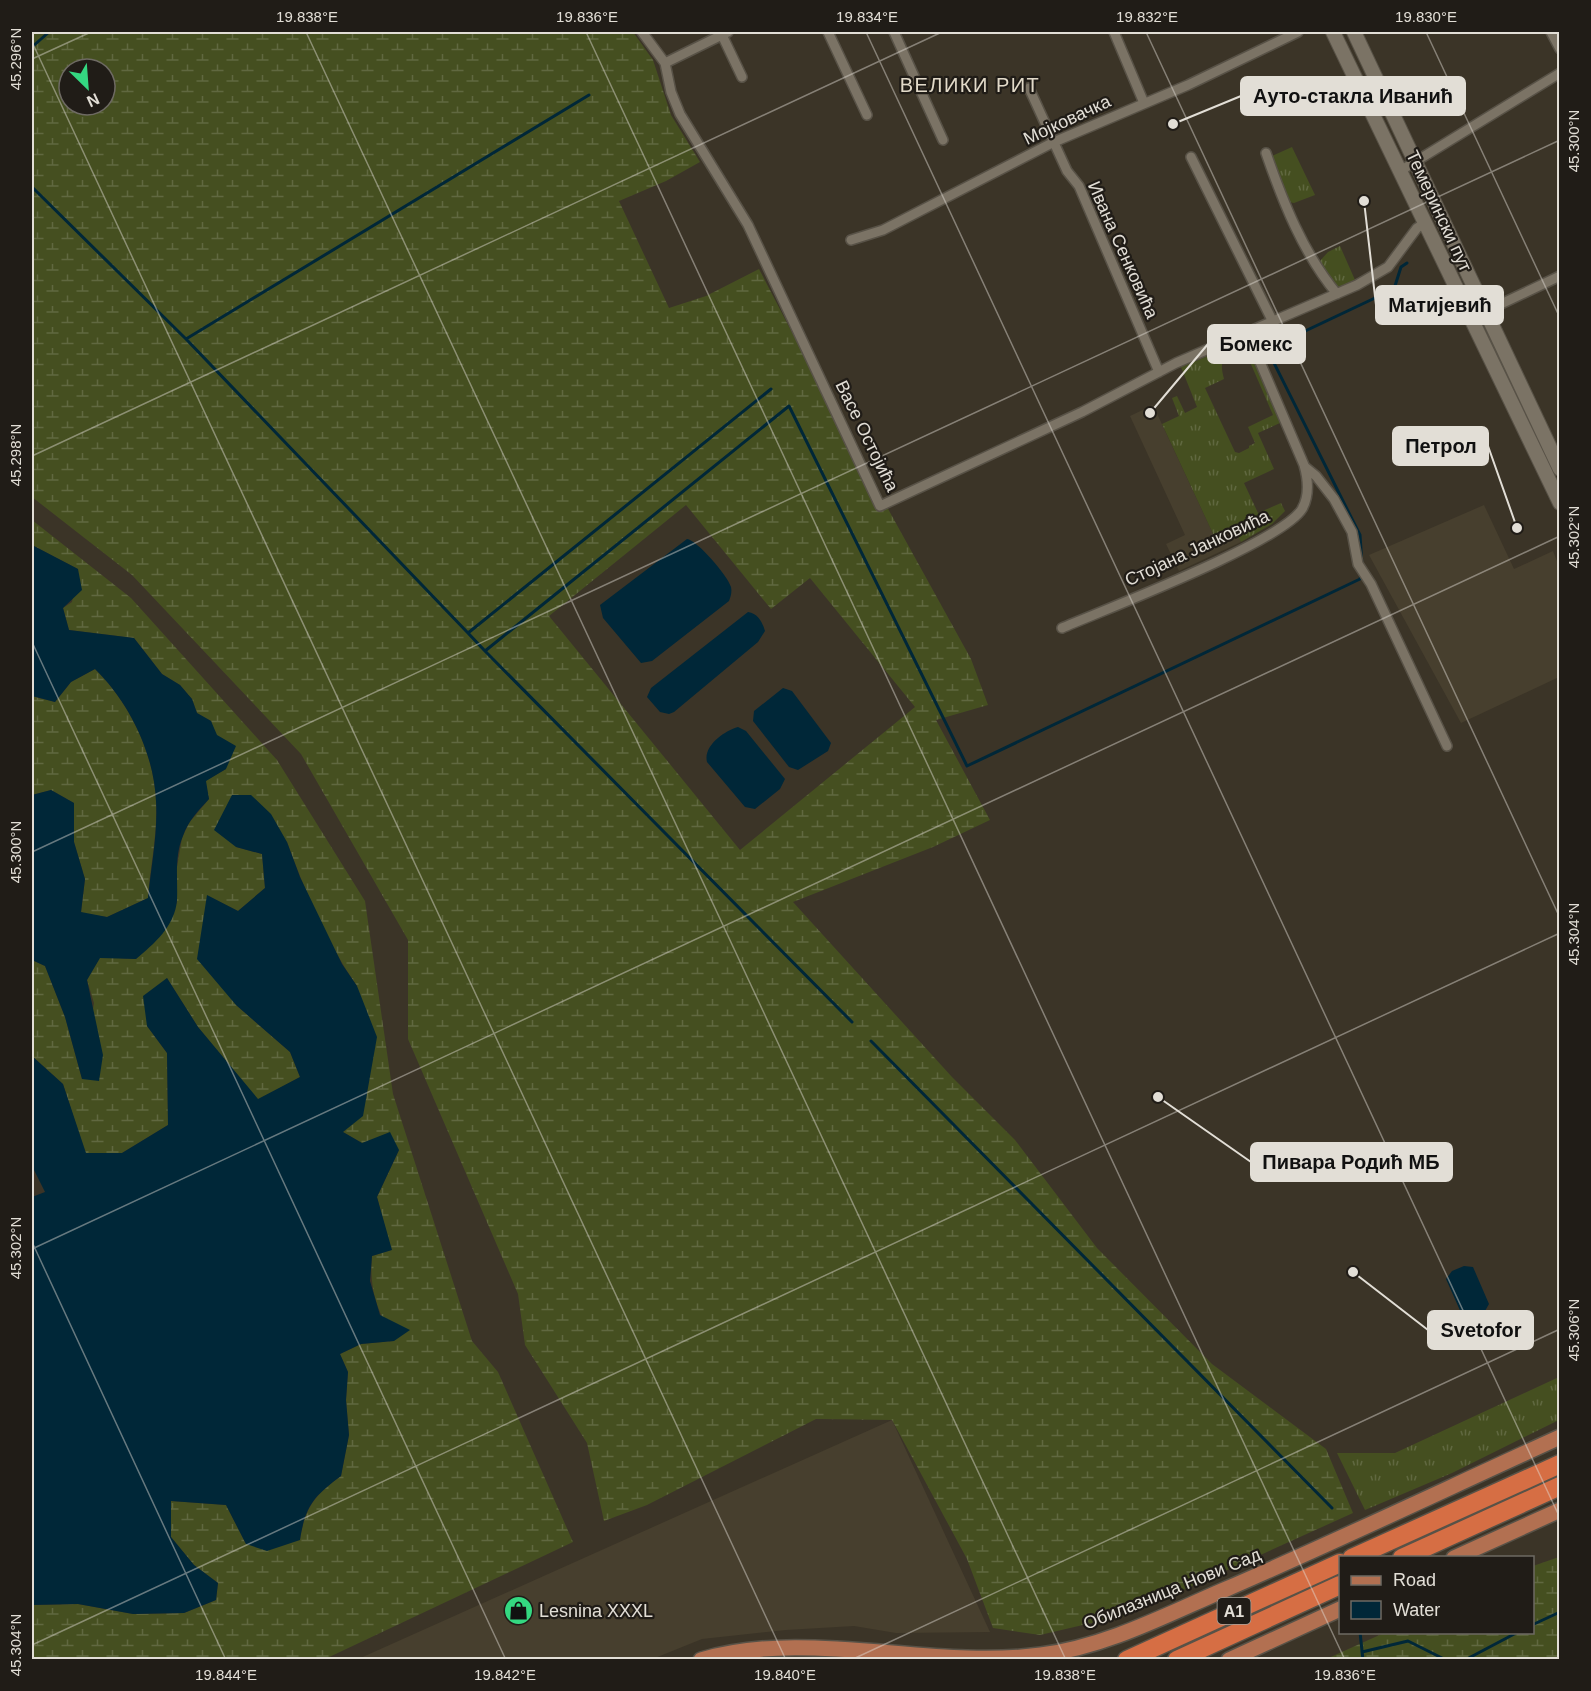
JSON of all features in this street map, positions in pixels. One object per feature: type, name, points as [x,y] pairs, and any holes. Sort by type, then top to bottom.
[{"type":"highway","points":[[1354,1556],[1560,1464]]},
{"type":"highway","points":[[1404,1556],[1560,1486]]},
{"type":"highway","name":"A1","points":[[1127,1659],[1339,1564]]},
{"type":"highway","name":"A1","points":[[1177,1659],[1339,1586]]},
{"type":"main road","name":"Темерински пут","points":[[1333,32],[1560,502]]},
{"type":"main road","name":"Темерински пут","points":[[1354,32],[1484,312],[1560,469]]},
{"type":"main road","points":[[1521,1455],[1560,1428]]},
{"type":"main road","name":"Обилазница Нови Сад","points":[[701,1659],[739,1651],[776,1648],[977,1659],[1042,1655],[1078,1647],[1134,1629],[1296,1559],[1560,1437]]},
{"type":"main road","points":[[1456,1556],[1560,1510]]},
{"type":"main road","points":[[1524,1526],[1560,1518]]},
{"type":"main road","points":[[1229,1659],[1339,1610]]},
{"type":"street","points":[[642,32],[664,63],[725,33],[742,77]]},
{"type":"street","points":[[828,32],[867,115]]},
{"type":"street","points":[[894,32],[943,140]]},
{"type":"street","points":[[1114,32],[1144,103]]},
{"type":"street","name":"Мојковачка","points":[[851,240],[883,230],[1054,142],[1226,68],[1298,32]]},
{"type":"street","points":[[1551,32],[1560,49]]},
{"type":"street","name":"Васе Остојића","points":[[664,63],[671,92],[680,114],[747,225],[880,506],[1082,412],[1218,344],[1248,334],[1337,294],[1388,267],[1418,228],[1425,223]]},
{"type":"street","points":[[1400,171],[1560,73]]},
{"type":"street","name":"Ивана Сенковића","points":[[1029,88],[1067,171],[1078,186],[1159,372]]},
{"type":"street","points":[[1266,153],[1290,217],[1322,274],[1337,294]]},
{"type":"street","points":[[1191,157],[1273,322]]},
{"type":"street","points":[[1484,312],[1560,276]]},
{"type":"street","name":"Стојана Јанковића","points":[[1062,628],[1216,562],[1281,528],[1302,508],[1308,481],[1305,466],[1248,334]]},
{"type":"street","points":[[1305,466],[1334,499],[1352,532],[1358,564],[1447,746]]},
{"type":"shaded area","points":[[1153,405],[1215,538],[1235,529],[1241,542],[1179,571],[1166,544],[1185,535],[1130,416]]},
{"type":"shaded area","points":[[1484,505],[1514,569],[1553,551],[1559,566],[1559,677],[1461,723],[1369,555]]},
{"type":"shaded area","points":[[892,1420],[990,1632],[896,1633],[854,1626],[786,1630],[702,1639],[650,1660],[356,1660]]},
{"type":"green space","points":[[32,32],[633,32],[653,60],[671,115],[700,162],[666,181],[619,201],[669,308],[706,296],[759,269],[811,369],[865,485],[887,507],[971,659],[988,705],[936,720],[990,820],[933,847],[793,902],[952,1077],[1015,1140],[1097,1248],[1212,1364],[1326,1449],[1353,1513],[1130,1614],[1040,1635],[993,1628],[967,1559],[892,1420],[816,1419],[647,1505],[604,1521],[587,1443],[525,1345],[518,1294],[408,1039],[408,940],[301,754],[132,575],[32,497]],"holes":[[[686,505],[771,609],[810,578],[915,707],[740,850],[549,616]]]},
{"type":"green space","points":[[1292,147],[1315,195],[1294,203],[1289,202],[1272,156]]},
{"type":"green space","points":[[1340,246],[1355,280],[1340,288],[1336,286],[1319,262],[1328,252]]},
{"type":"green space","points":[[1242,342],[1224,358],[1222,372],[1224,379],[1205,388],[1235,452],[1239,453],[1249,448],[1255,443],[1248,427],[1273,415],[1247,355],[1250,354],[1280,423],[1258,433],[1274,469],[1244,483],[1258,513],[1281,503],[1285,511],[1272,524],[1241,542],[1234,529],[1215,538],[1162,424],[1179,416],[1172,398],[1177,396],[1185,413],[1197,407],[1181,367]]},
{"type":"green space","points":[[32,520],[131,598],[277,760],[365,901],[393,1094],[472,1341],[498,1372],[573,1542],[325,1659],[32,1659],[32,1605],[78,1604],[133,1614],[184,1613],[216,1600],[218,1583],[194,1565],[171,1537],[171,1501],[226,1505],[246,1544],[300,1540],[308,1510],[324,1489],[341,1476],[349,1435],[346,1400],[348,1372],[340,1354],[361,1344],[394,1341],[383,1320],[373,1291],[371,1269],[372,1256],[391,1250],[377,1197],[399,1150],[362,1143],[343,1132],[357,986],[318,916],[287,842],[236,847],[262,854],[265,888],[238,911],[208,896],[236,1005],[290,1052],[300,1077],[258,1100],[198,1027],[167,978],[147,1026],[167,1053],[168,1125],[122,1153],[85,1153],[63,1084],[32,1056],[32,960],[45,966],[65,1017],[82,1079],[94,1003],[87,980],[100,957],[136,959],[177,903],[176,873],[182,838],[189,823],[209,799],[205,781],[226,769],[211,721],[197,713],[192,699],[180,685],[162,674],[134,638],[69,630],[63,608],[72,602],[78,569],[32,545]]},
{"type":"green space","points":[[95,669],[119,697],[138,729],[150,765],[156,801],[155,838],[148,898],[107,917],[81,913],[85,879],[74,842],[74,803],[51,790],[32,795],[32,696],[55,702],[71,682]]},
{"type":"green space","points":[[1559,1377],[1559,1420],[1452,1473],[1365,1510],[1337,1453],[1395,1453]]},
{"type":"green space","points":[[1559,1557],[1559,1659],[1324,1660],[1382,1634],[1534,1634],[1534,1566]]},
{"type":"water","points":[[687,539],[698,545],[724,575],[731,587],[730,599],[652,661],[641,663],[603,618],[600,605]]},
{"type":"water","points":[[32,545],[78,569],[82,590],[63,608],[69,630],[134,638],[162,674],[180,685],[192,699],[197,713],[211,721],[217,735],[236,746],[226,769],[206,781],[209,799],[191,821],[183,836],[177,860],[177,900],[168,926],[156,941],[136,959],[100,958],[87,980],[103,1055],[99,1081],[82,1079],[65,1017],[45,966],[32,960],[32,795],[51,790],[74,803],[74,842],[85,879],[81,912],[107,917],[148,898],[156,825],[154,783],[138,729],[119,697],[95,669],[71,682],[55,702],[32,696]]},
{"type":"water","points":[[748,612],[757,616],[764,627],[765,631],[758,642],[674,712],[669,714],[660,712],[647,697],[651,688]]},
{"type":"water","points":[[783,688],[792,691],[831,743],[828,751],[798,770],[789,767],[753,721],[754,711]]},
{"type":"water","points":[[738,727],[746,731],[785,779],[780,789],[755,809],[745,807],[707,762],[711,745],[727,732]]},
{"type":"water","points":[[232,795],[251,795],[271,814],[287,842],[300,877],[342,964],[357,986],[377,1037],[363,1116],[343,1132],[362,1143],[390,1132],[399,1150],[377,1197],[392,1250],[372,1256],[370,1281],[380,1315],[410,1330],[394,1341],[361,1344],[340,1354],[348,1372],[346,1400],[349,1435],[341,1476],[312,1503],[305,1518],[300,1540],[267,1551],[246,1544],[226,1505],[171,1501],[171,1537],[194,1565],[218,1583],[216,1600],[184,1613],[133,1614],[78,1604],[32,1605],[32,1197],[45,1192],[32,1166],[32,1056],[63,1084],[86,1153],[122,1153],[168,1125],[167,1053],[147,1026],[143,996],[167,978],[198,1027],[258,1099],[300,1077],[290,1052],[236,1005],[197,959],[207,895],[238,911],[265,888],[262,854],[236,847],[214,830]]},
{"type":"water","points":[[1464,1266],[1473,1267],[1489,1304],[1485,1311],[1497,1338],[1494,1347],[1485,1344],[1473,1316],[1462,1315],[1446,1279],[1452,1271]]},
{"type":"waterway","points":[[32,47],[49,32]]},
{"type":"waterway","points":[[186,339],[589,95]]},
{"type":"waterway","points":[[32,187],[186,339],[468,633],[771,389]]},
{"type":"waterway","points":[[1362,565],[1360,535],[1267,349],[1394,289],[1401,267],[1407,263]]},
{"type":"waterway","points":[[468,633],[485,651],[789,406],[967,766],[1360,579],[1361,574]]},
{"type":"waterway","points":[[485,651],[852,1022]]},
{"type":"waterway","points":[[871,1041],[1332,1508]]},
{"type":"waterway","points":[[1534,1624],[1560,1612]]},
{"type":"waterway","points":[[1360,1634],[1363,1660]]},
{"type":"waterway","points":[[1465,1660],[1514,1634]]},
{"type":"waterway","points":[[1362,1652],[1408,1641],[1446,1660]]},
{"type":"place","name":"Ауто-стакла Иванић","points":[[1173,124]]},
{"type":"place","name":"Матијевић","points":[[1364,201]]},
{"type":"place","name":"Бомекс","points":[[1150,413]]},
{"type":"place","name":"Петрол","points":[[1517,528]]},
{"type":"place","name":"Пивара Родић МБ","points":[[1158,1097]]},
{"type":"place","name":"Svetofor","points":[[1353,1272]]},
{"type":"place","name":"Lesnina XXXL","points":[[518,1611]]},
{"type":"district","name":"ВЕЛИКИ РИТ","points":[[970,85]]}]
